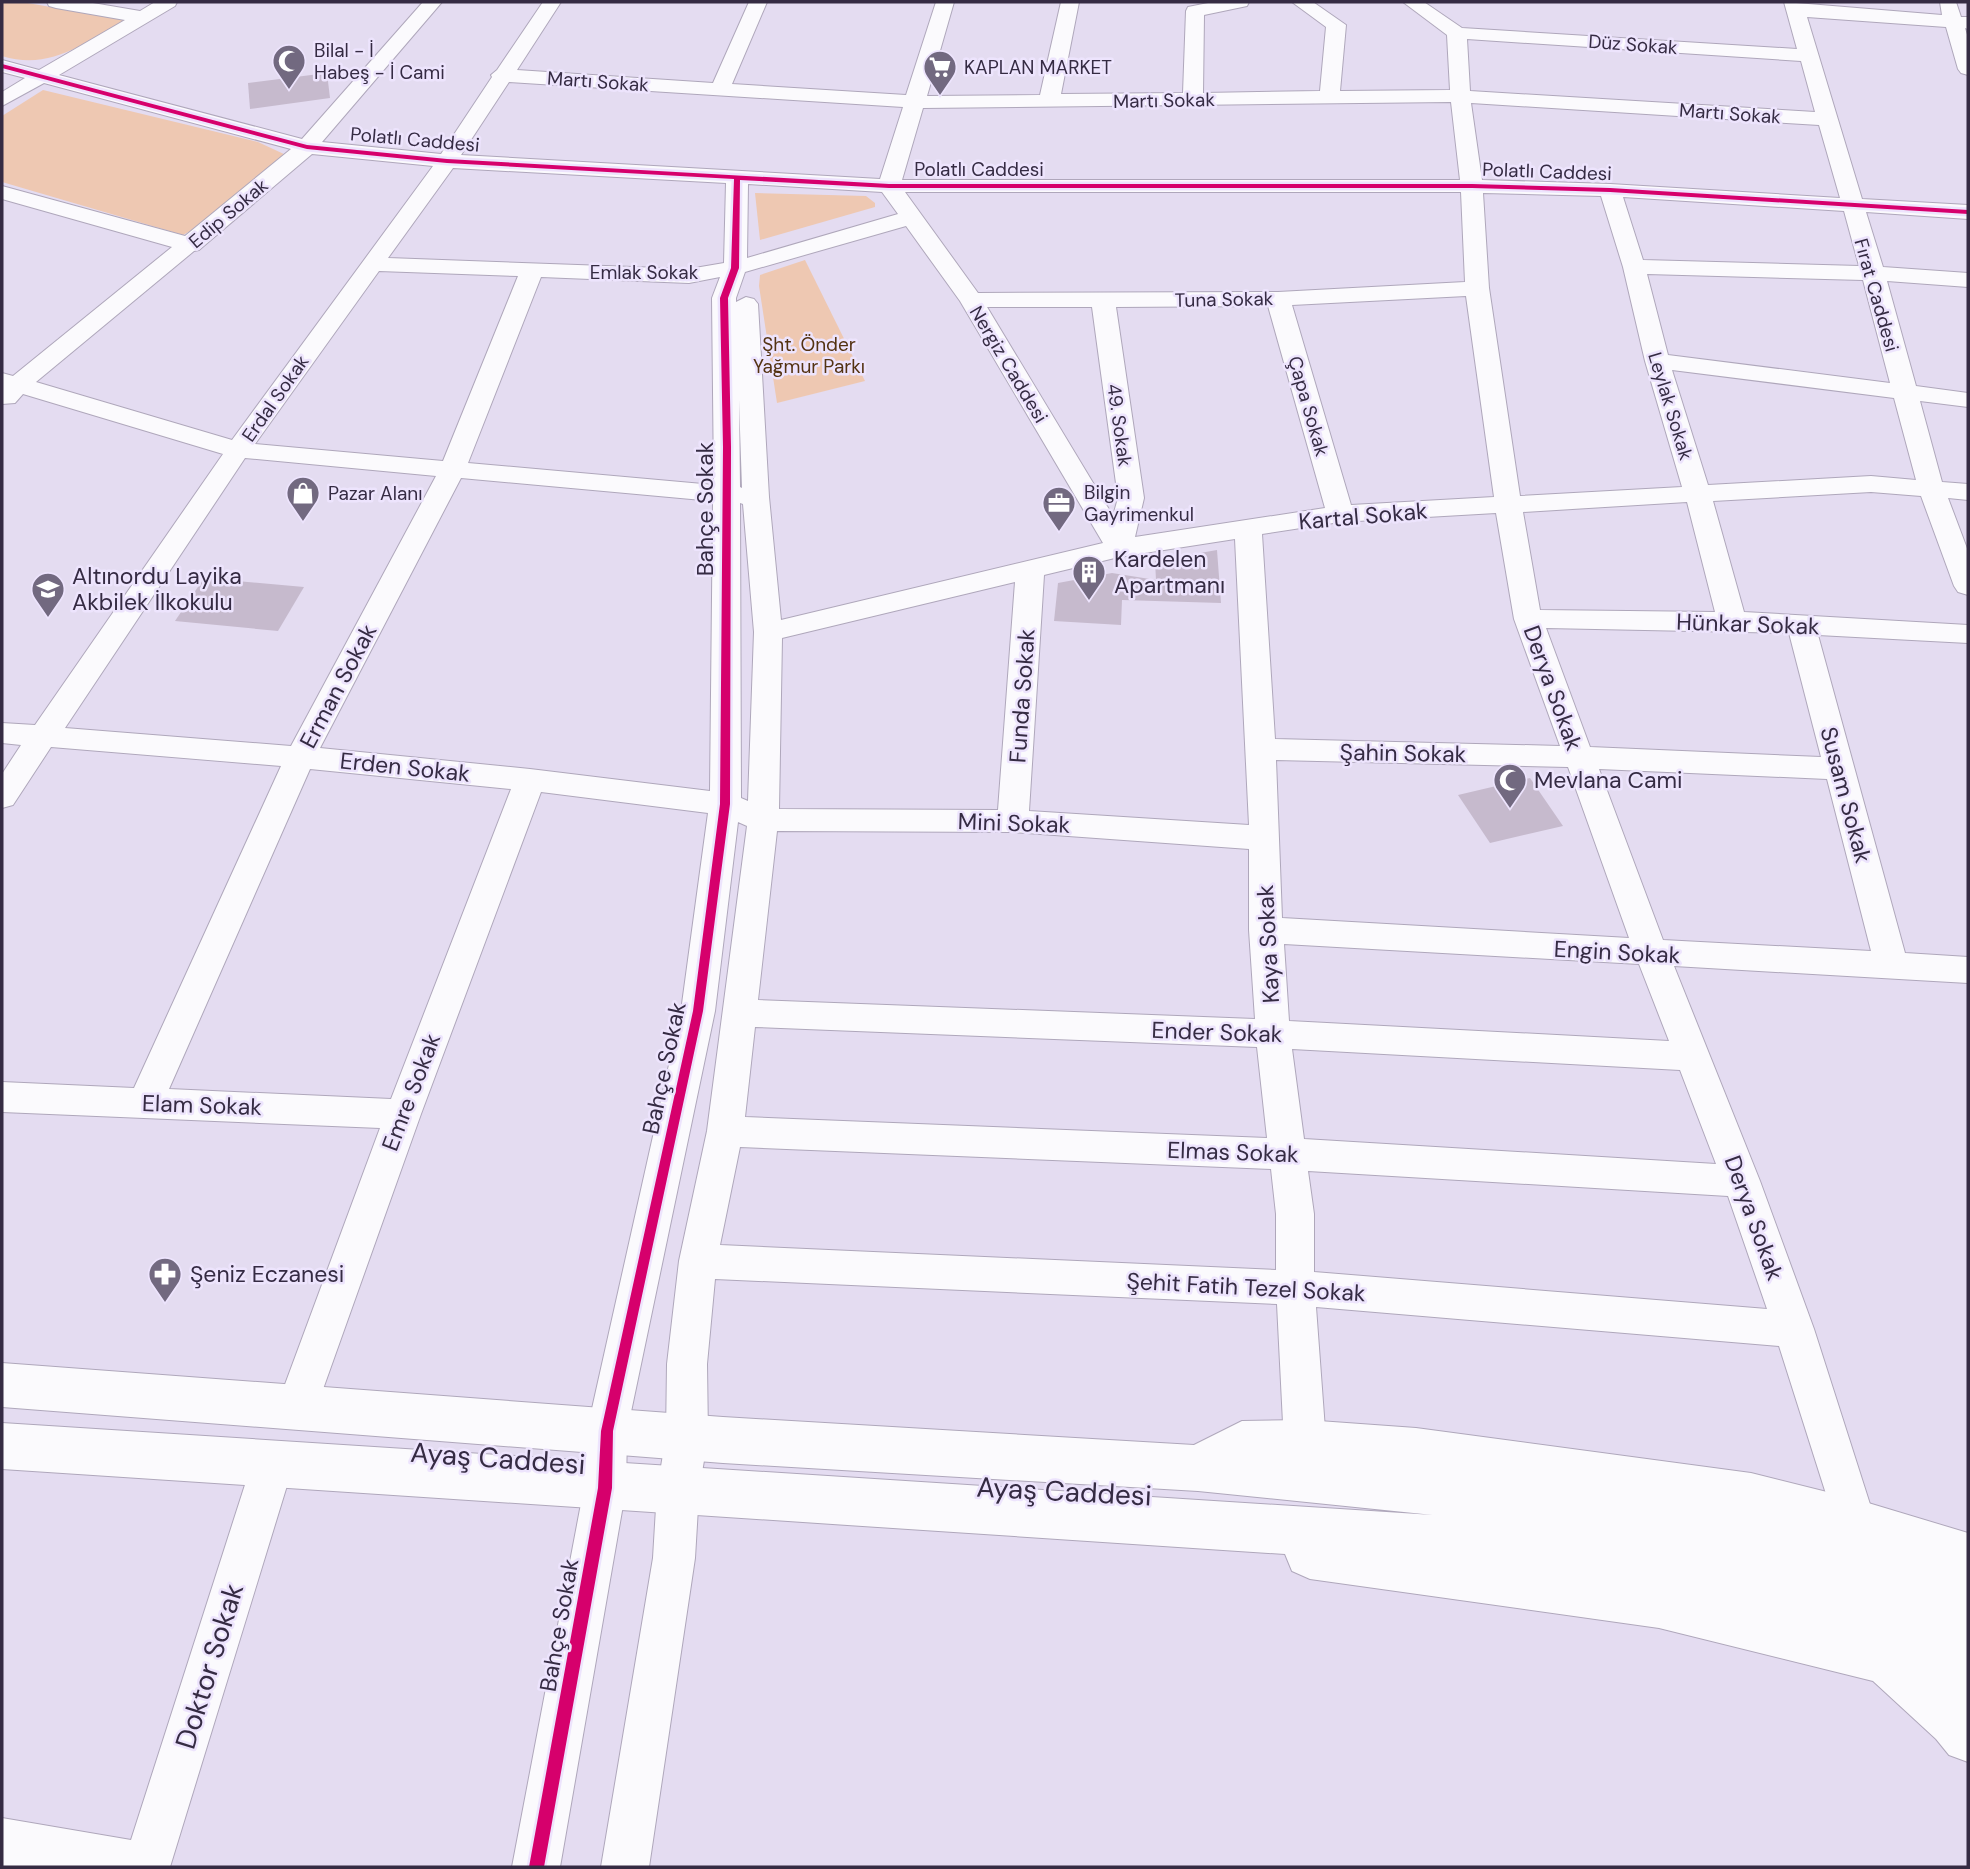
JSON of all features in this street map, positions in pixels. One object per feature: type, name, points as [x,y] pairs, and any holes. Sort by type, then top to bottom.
[{"type":"main road","name":"Ayaş Caddesi","points":[[2,1385],[607,1431],[1198,1468],[1563,1506],[1816,1556],[1968,1595]]},
{"type":"main road","points":[[1198,1468],[1242,1444],[1305,1443],[1416,1451],[1751,1497],[1855,1523],[1968,1557]]},
{"type":"main road","name":"Ayaş Caddesi","points":[[2,1446],[605,1488],[1201,1522],[1501,1544],[1662,1560],[1772,1581],[1968,1633]]},
{"type":"main road","points":[[1201,1522],[1268,1548],[1659,1604],[1968,1677]]},
{"type":"main road","points":[[1887,1659],[1955,1720],[1968,1736]]},
{"type":"street","points":[[56,2],[143,17]]},
{"type":"street","points":[[2,100],[168,2]]},
{"type":"street","name":"Edip Sokak","points":[[7,389],[191,245],[307,147],[433,2]]},
{"type":"street","name":"Erdal Sokak","points":[[2,797],[40,737],[238,450],[447,161],[501,75],[552,2]]},
{"type":"street","points":[[720,89],[758,2]]},
{"type":"street","points":[[889,186],[945,2]]},
{"type":"street","points":[[1049,102],[1070,2]]},
{"type":"street","points":[[1193,99],[1195,11],[1240,2]]},
{"type":"street","points":[[1301,2],[1336,25],[1329,99]]},
{"type":"street","points":[[1412,2],[1457,33]]},
{"type":"street","points":[[1947,2],[1961,23],[1968,69]]},
{"type":"street","points":[[1794,6],[1961,23]]},
{"type":"street","name":"Fırat Caddesi","points":[[1794,6],[1873,274],[1931,488],[1968,586]]},
{"type":"street","name":"Düz Sokak","points":[[1457,33],[1809,56]]},
{"type":"street","name":"Derya Sokak","points":[[1457,33],[1460,96],[1472,186],[1477,288],[1508,505],[1528,619],[1652,954],[1741,1181],[1794,1329],[1855,1523]]},
{"type":"street","name":"Polatlı Caddesi","points":[[2,66],[307,147],[447,161],[737,180],[889,186],[1472,186],[1610,190],[1968,212]]},
{"type":"street","name":"Martı Sokak","points":[[501,75],[915,102],[1460,96],[1827,119]]},
{"type":"street","name":"Bahçe Sokak","points":[[625,1867],[674,1558],[678,1491],[687,1436],[687,1364],[698,1261],[725,1131],[763,820],[768,632],[741,495],[724,298],[735,268],[737,180]]},
{"type":"street","name":"Nergiz Caddesi","points":[[889,186],[909,218],[971,300],[1119,548]]},
{"type":"street","name":"Leylak Sokak","points":[[1610,190],[1634,267],[1657,362],[1698,495],[1732,621]]},
{"type":"street","points":[[2,192],[191,245]]},
{"type":"street","name":"Emlak Sokak","points":[[370,264],[689,276],[735,268],[909,218]]},
{"type":"street","points":[[1634,267],[1873,274],[1968,281]]},
{"type":"street","name":"Erman Sokak","points":[[145,1102],[300,757],[452,470],[532,270]]},
{"type":"street","name":"Tuna Sokak","points":[[971,300],[1278,299],[1477,288]]},
{"type":"street","name":"Çapa Sokak","points":[[1278,299],[1340,514]]},
{"type":"street","name":"49. Sokak","points":[[1103,300],[1131,498],[1119,548]]},
{"type":"street","points":[[1657,362],[1968,400]]},
{"type":"street","points":[[7,389],[238,450],[741,495]]},
{"type":"street","name":"Kartal Sokak","points":[[768,632],[1119,548],[1340,514],[1871,484],[1968,492]]},
{"type":"street","name":"Bahçe Sokak","points":[[536,1867],[605,1488],[607,1431],[698,1011],[724,804],[741,495]]},
{"type":"street","name":"Kaya Sokak","points":[[1248,528],[1265,838],[1266,930],[1273,1034],[1295,1214],[1295,1288],[1305,1443]]},
{"type":"street","name":"Funda Sokak","points":[[1013,821],[1030,571]]},
{"type":"street","name":"Hünkar Sokak","points":[[1528,619],[1732,621],[1968,634]]},
{"type":"street","name":"Susam Sokak","points":[[1801,625],[1892,966]]},
{"type":"street","name":"Erden Sokak","points":[[2,733],[300,757],[530,780],[724,804],[763,820]]},
{"type":"street","name":"Şahin Sokak","points":[[1260,749],[1578,757],[1840,769]]},
{"type":"street","name":"Emre Sokak","points":[[297,1406],[403,1114],[530,780]]},
{"type":"street","name":"Mini Sokak","points":[[763,820],[1013,821],[1265,838]]},
{"type":"street","name":"Engin Sokak","points":[[1266,930],[1968,970]]},
{"type":"street","name":"Ender Sokak","points":[[739,1013],[1273,1034],[1694,1058]]},
{"type":"street","name":"Elam Sokak","points":[[2,1097],[403,1114]]},
{"type":"street","name":"Elmas Sokak","points":[[725,1131],[1288,1154],[1741,1181]]},
{"type":"street","name":"Şehit Fatih Tezel Sokak","points":[[698,1261],[1295,1288],[1794,1329]]},
{"type":"street","name":"Doktor Sokak","points":[[146,1867],[272,1466]]},
{"type":"street","points":[[2,1842],[146,1867]]},
{"type":"green space","points":[[2,2],[22,2],[125,20],[67,52],[36,60],[19,60],[2,56]]},
{"type":"green space","points":[[43,90],[258,142],[286,155],[201,225],[183,235],[2,182],[2,116]]},
{"type":"green space","points":[[755,193],[866,196],[875,203],[875,207],[760,240]]},
{"type":"green space","name":"Şht. Önder Yağmur Parkı","points":[[805,260],[865,381],[777,403],[759,286],[760,275]]},
{"type":"building","name":"Bilal - İ Habeş - İ Cami","points":[[327,73],[330,98],[250,109],[248,83]]},
{"type":"building","points":[[1217,550],[1221,603],[1122,600],[1121,625],[1054,621],[1058,583],[1112,573],[1156,580],[1155,561]]},
{"type":"building","points":[[204,578],[304,587],[278,631],[175,621]]},
{"type":"building","name":"Mevlana Cami","points":[[1530,778],[1563,826],[1490,843],[1458,795]]},
{"type":"cycle path","points":[[2,66],[307,147],[447,161],[889,186],[1472,186],[1610,190],[1968,212]]},
{"type":"cycle path","points":[[536,1867],[605,1488],[607,1431],[698,1011],[725,804],[727,447],[724,298],[735,268],[737,179]]},
{"type":"place","name":"Bilal - İ Habeş - İ Cami","points":[[289,91]]},
{"type":"place","name":"KAPLAN MARKET","points":[[940,97]]},
{"type":"place","name":"Pazar Alanı","points":[[303,523]]},
{"type":"place","name":"Bilgin Gayrimenkul","points":[[1059,533]]},
{"type":"place","name":"Kardelen Apartmanı","points":[[1089,602]]},
{"type":"place","name":"Altınordu Layika Akbilek İlkokulu","points":[[48,619]]},
{"type":"place","name":"Mevlana Cami","points":[[1510,810]]},
{"type":"place","name":"Şeniz Eczanesi","points":[[165,1304]]}]
